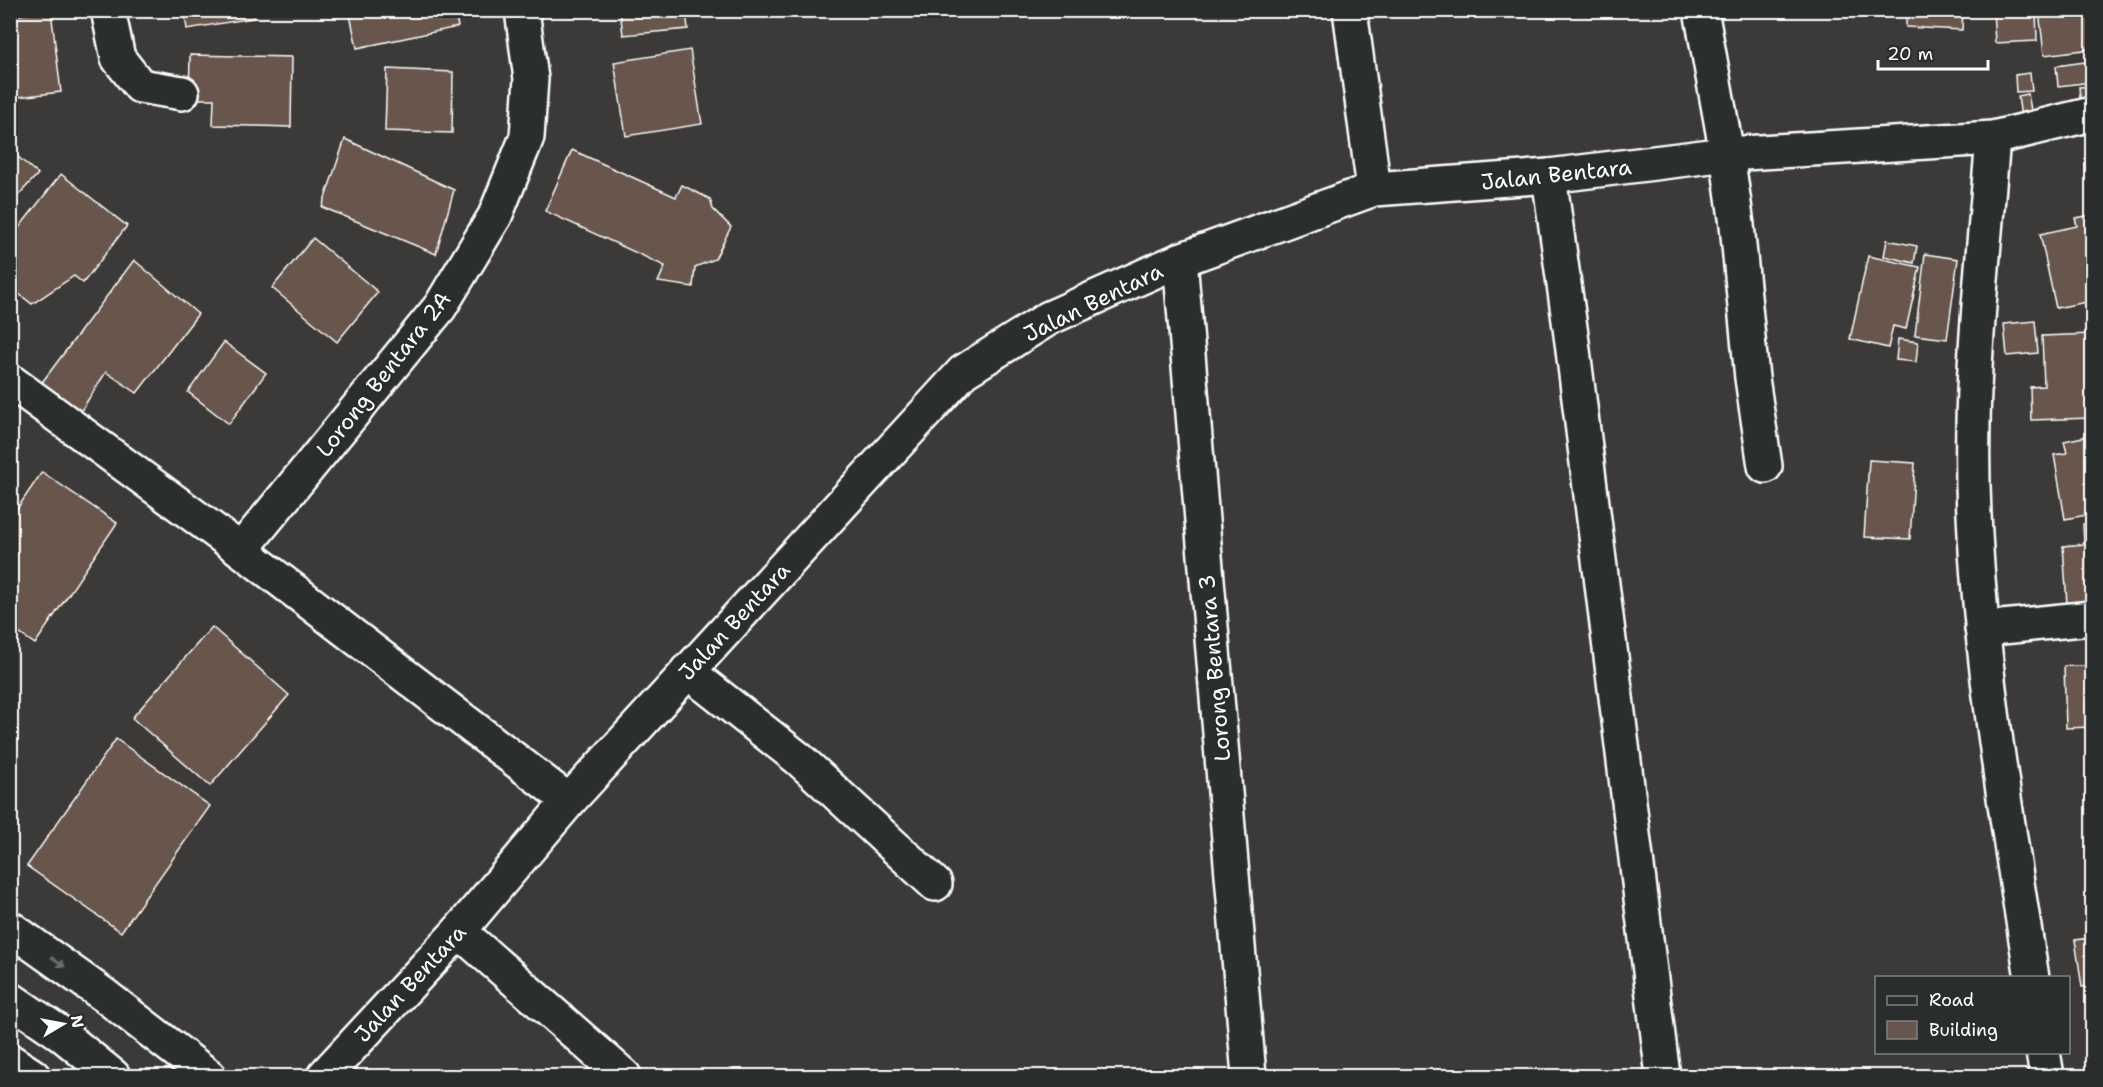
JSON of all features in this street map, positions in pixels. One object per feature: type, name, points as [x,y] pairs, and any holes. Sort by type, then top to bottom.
[{"type":"street","points":[[108,10],[118,58],[140,86],[182,93]]},
{"type":"street","name":"Lorong Bentara 2A","points":[[241,550],[440,307],[495,216],[527,137],[531,79],[522,10]]},
{"type":"street","points":[[1350,10],[1374,189]]},
{"type":"street","points":[[1701,10],[1727,154],[1737,225],[1752,378],[1765,466]]},
{"type":"street","name":"Jalan Bentara","points":[[324,1077],[459,931],[569,801],[659,704],[687,670],[963,372],[1049,318],[1180,260],[1374,189],[1549,176],[1727,154],[1993,138],[2092,114]]},
{"type":"street","points":[[1993,138],[1974,386],[1974,513],[1982,629],[1997,759],[2032,976]]},
{"type":"street","points":[[1549,176],[1572,342],[1663,1077]]},
{"type":"street","name":"Lorong Bentara 3","points":[[1180,260],[1249,1077]]},
{"type":"street","points":[[10,381],[241,550],[569,801]]},
{"type":"street","points":[[1982,629],[2092,618]]},
{"type":"street","points":[[687,670],[799,759],[935,884]]},
{"type":"street","points":[[10,928],[104,995],[209,1077]]},
{"type":"street","points":[[459,931],[624,1077]]},
{"type":"street","points":[[10,999],[60,1033],[113,1077]]},
{"type":"street","points":[[2043,1054],[2047,1077]]},
{"type":"street","points":[[10,1061],[33,1077]]},
{"type":"building","points":[[184,10],[253,10],[254,18],[187,29]]},
{"type":"building","points":[[349,10],[455,10],[458,27],[357,48]]},
{"type":"building","points":[[620,10],[686,10],[688,29],[623,35]]},
{"type":"building","points":[[1906,10],[1963,10],[1962,30],[1906,27]]},
{"type":"building","points":[[1993,10],[2036,10],[2037,41],[1995,43]]},
{"type":"building","points":[[2039,10],[2090,10],[2092,49],[2044,55]]},
{"type":"building","points":[[51,11],[61,92],[10,98],[10,16]]},
{"type":"building","points":[[690,50],[702,124],[626,136],[614,62]]},
{"type":"building","points":[[190,55],[292,57],[291,127],[213,125],[214,99],[189,99]]},
{"type":"building","points":[[2092,61],[2092,82],[2058,86],[2056,66]]},
{"type":"building","points":[[387,69],[453,72],[452,133],[385,131]]},
{"type":"building","points":[[2030,73],[2032,91],[2016,92],[2015,75]]},
{"type":"building","points":[[2092,86],[2092,97],[2080,98],[2079,87]]},
{"type":"building","points":[[2028,94],[2032,115],[2021,117],[2018,96]]},
{"type":"building","points":[[345,139],[454,190],[436,254],[322,207]]},
{"type":"building","points":[[10,150],[38,174],[10,204]]},
{"type":"building","points":[[572,150],[676,197],[682,185],[710,199],[713,209],[731,227],[715,259],[695,267],[693,287],[658,282],[665,266],[545,211]]},
{"type":"building","points":[[61,174],[127,226],[83,283],[74,276],[32,304],[10,287],[10,239]]},
{"type":"building","points":[[2092,215],[2092,301],[2056,308],[2040,234],[2077,226],[2075,218]]},
{"type":"building","points":[[313,238],[378,292],[337,342],[272,288]]},
{"type":"building","points":[[1887,240],[1917,246],[1914,263],[1884,256]]},
{"type":"building","points":[[1925,254],[1958,259],[1947,339],[1915,335]]},
{"type":"building","points":[[1868,256],[1920,267],[1906,329],[1893,326],[1888,348],[1850,339]]},
{"type":"building","points":[[134,260],[198,314],[137,393],[106,372],[77,417],[40,385]]},
{"type":"building","points":[[2035,321],[2038,353],[2007,356],[2004,324]]},
{"type":"building","points":[[2092,334],[2092,418],[2031,420],[2030,387],[2044,386],[2042,336]]},
{"type":"building","points":[[1898,339],[1918,342],[1916,362],[1896,360]]},
{"type":"building","points":[[224,342],[266,373],[229,424],[188,392]]},
{"type":"building","points":[[2092,435],[2092,514],[2065,519],[2054,455],[2067,453],[2064,441]]},
{"type":"building","points":[[1869,460],[1915,463],[1910,539],[1864,537]]},
{"type":"building","points":[[42,472],[117,523],[35,644],[10,627],[10,519]]},
{"type":"building","points":[[2083,524],[2092,524],[2092,603],[2067,604],[2063,546],[2084,544]]},
{"type":"building","points":[[212,627],[289,695],[210,786],[132,718]]},
{"type":"building","points":[[2087,634],[2092,634],[2092,727],[2066,728],[2064,666],[2088,666]]},
{"type":"building","points":[[116,739],[210,806],[121,932],[27,866]]},
{"type":"building","points":[[2092,909],[2092,986],[2082,987],[2075,940],[2089,938],[2085,911]]}]
